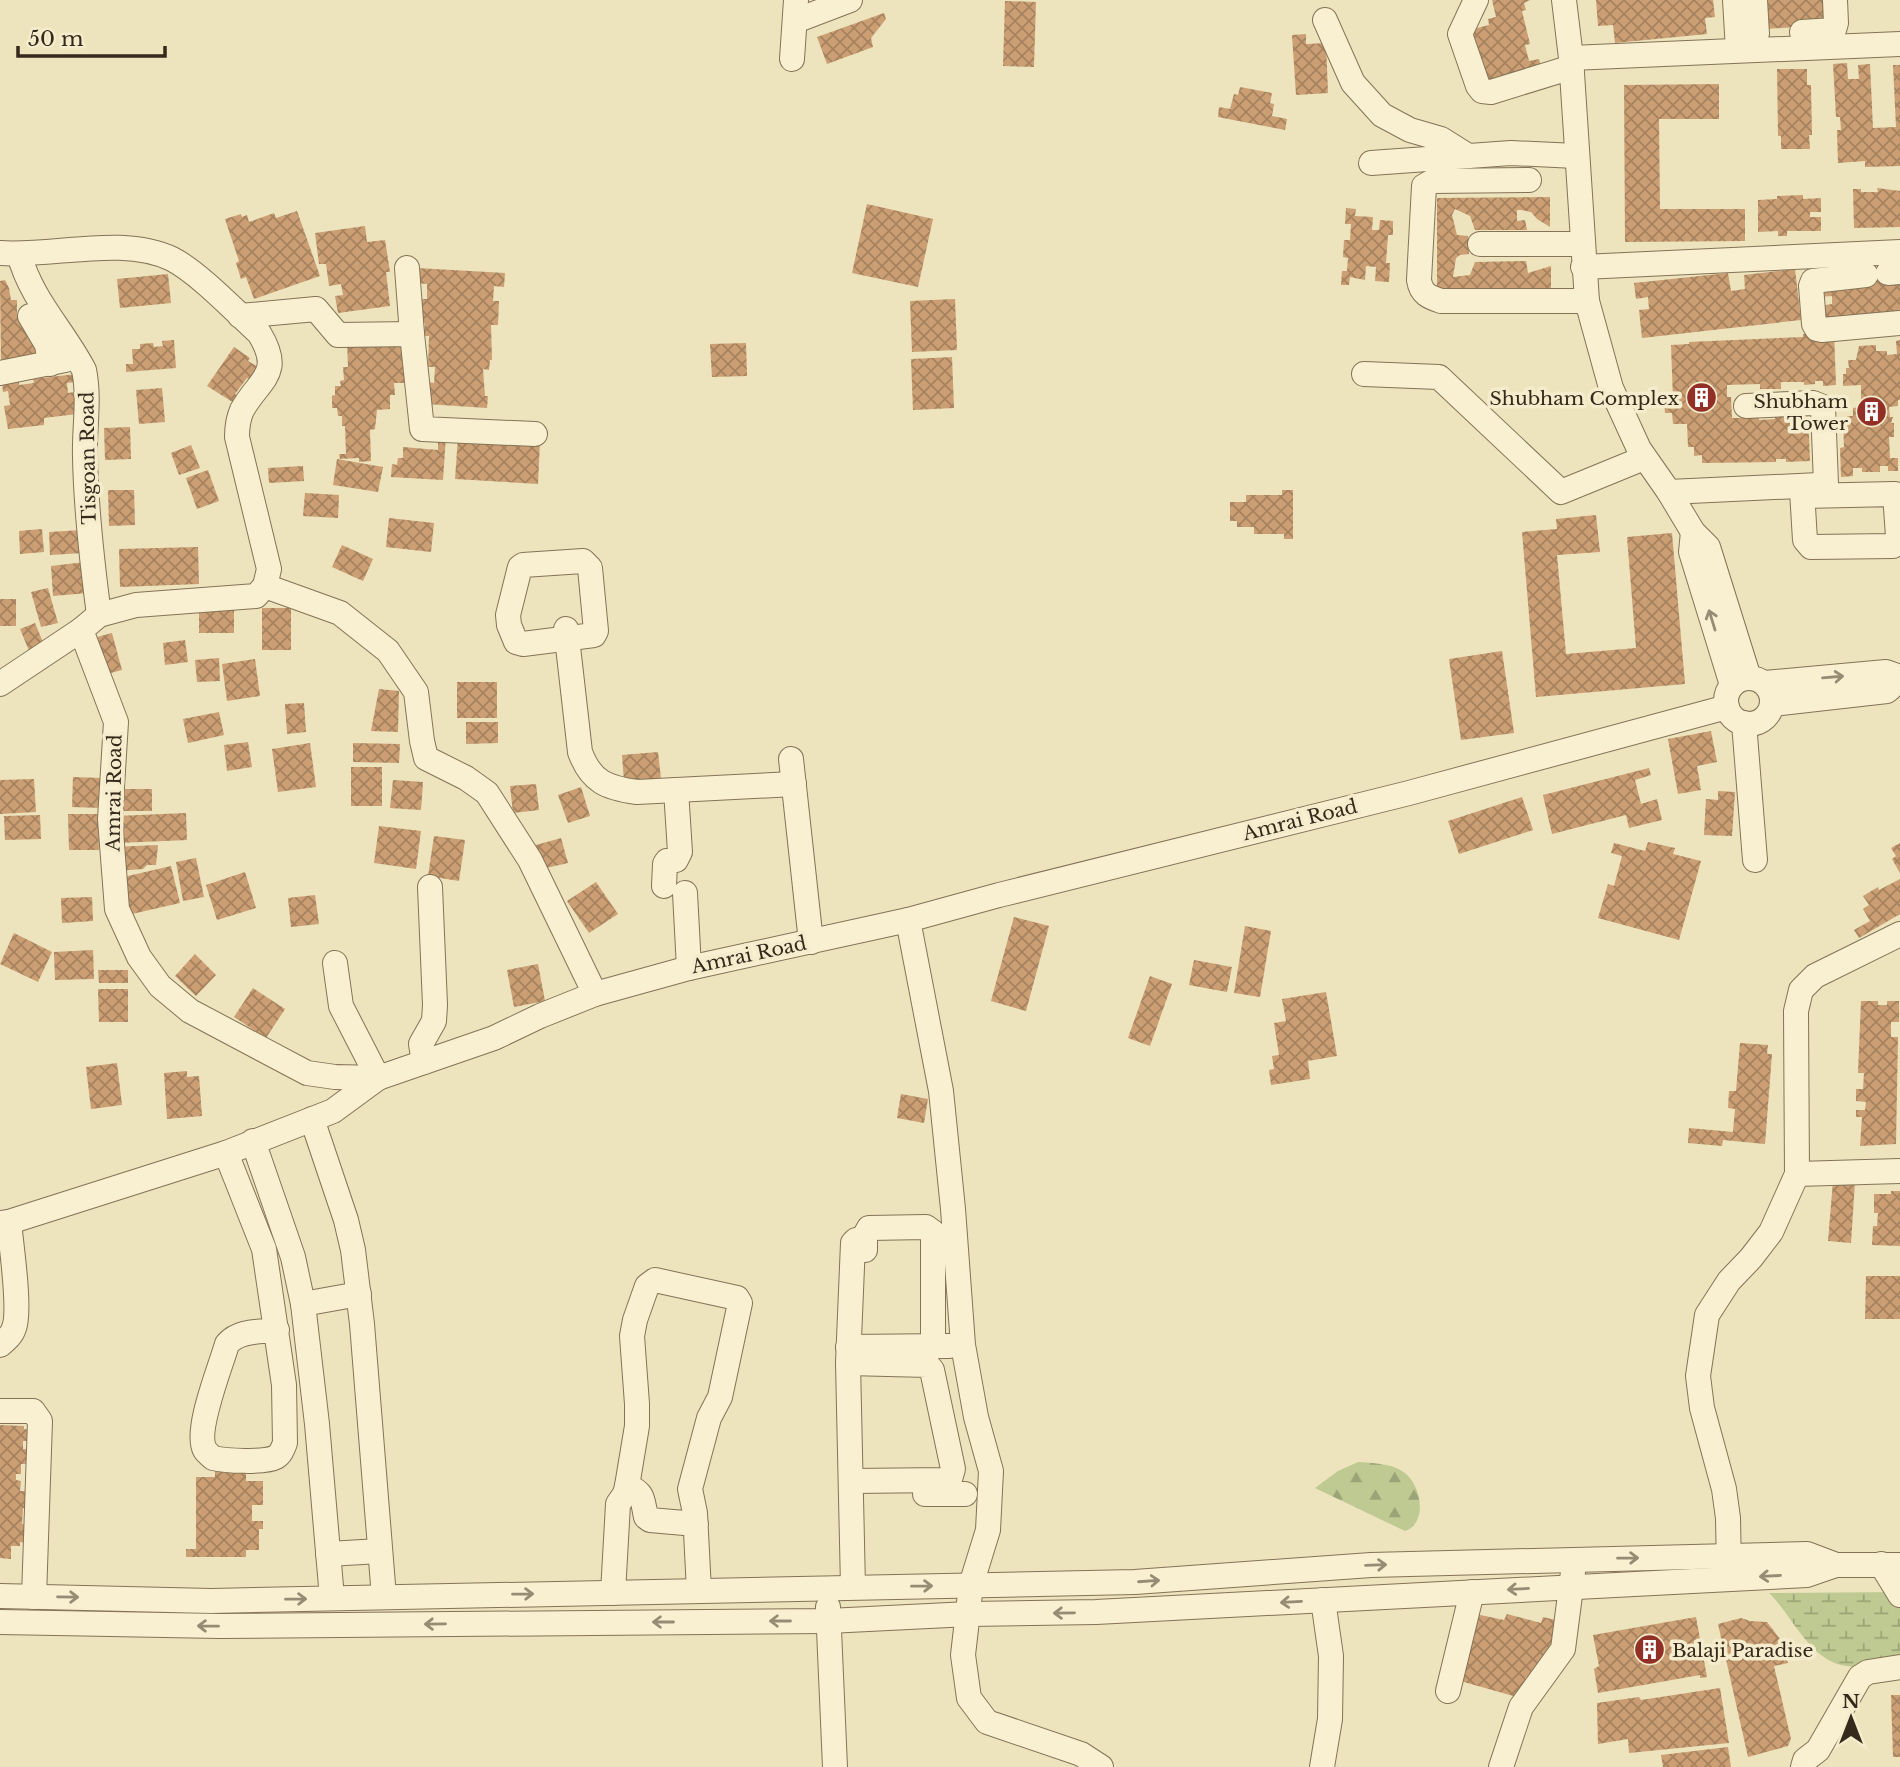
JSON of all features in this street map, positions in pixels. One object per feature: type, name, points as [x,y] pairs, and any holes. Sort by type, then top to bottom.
[{"type":"street","points":[[792,59],[795,10],[850,0]]},
{"type":"street","points":[[1476,0],[1460,34],[1478,86],[1482,91],[1491,92],[1571,63],[1834,30],[1835,0]]},
{"type":"street","points":[[1564,0],[1571,63],[1587,301],[1611,388],[1644,458],[1693,532],[1709,547],[1748,697],[1755,860]]},
{"type":"street","points":[[1735,0],[1744,40]]},
{"type":"street","points":[[1744,40],[1755,0]]},
{"type":"street","points":[[1325,20],[1353,83],[1382,115],[1410,130],[1441,139],[1468,156]]},
{"type":"street","points":[[1744,40],[1900,44]]},
{"type":"street","points":[[1371,163],[1511,153],[1576,156]]},
{"type":"street","points":[[1511,153],[1520,180],[1433,181],[1424,186],[1419,280],[1421,290],[1429,297],[1441,301],[1587,301]]},
{"type":"street","points":[[1480,244],[1583,256],[1876,267]]},
{"type":"street","points":[[0,684],[90,623],[135,606],[256,596],[265,586],[269,569],[237,437],[238,422],[243,410],[264,382],[270,369],[268,348],[260,333],[172,259],[131,248],[9,253]]},
{"type":"street","name":"Tisgoan Road","points":[[9,253],[78,358],[87,383],[84,438],[90,623]]},
{"type":"street","points":[[1876,267],[1813,281],[1811,286],[1814,324],[1817,329],[1822,330],[1900,323]]},
{"type":"street","points":[[407,268],[422,429],[535,433]]},
{"type":"street","points":[[15,292],[47,345],[50,364]]},
{"type":"street","points":[[240,316],[316,309],[338,335],[412,334]]},
{"type":"street","points":[[0,373],[78,358]]},
{"type":"street","points":[[1364,374],[1439,377],[1561,492],[1644,458]]},
{"type":"street","points":[[1746,406],[1813,403],[1823,407],[1810,489]]},
{"type":"street","points":[[1669,492],[1810,489],[1900,478]]},
{"type":"street","points":[[265,586],[340,613],[388,651],[416,692],[426,758],[466,778],[487,793],[530,860],[595,994]]},
{"type":"street","name":"Amrai Road","points":[[90,623],[116,722],[110,819],[117,909],[139,957],[160,986],[190,1011],[307,1073],[335,1077],[378,1078],[494,1038],[595,994],[689,968],[908,920],[1409,793],[1748,697],[1886,672],[1900,678]]},
{"type":"street","points":[[566,634],[580,752],[584,764],[597,780],[612,789],[638,792],[794,784]]},
{"type":"street","points":[[791,759],[811,942]]},
{"type":"street","points":[[676,790],[680,852],[676,860],[664,864],[674,889],[689,968]]},
{"type":"street","points":[[424,1062],[421,1044],[434,1021],[435,1013],[430,887]]},
{"type":"street","points":[[908,920],[941,1091],[953,1209],[962,1345],[976,1417],[991,1471],[988,1530],[971,1585],[963,1655],[969,1698],[987,1721],[1081,1754],[1101,1767]]},
{"type":"street","points":[[1728,1567],[1728,1518],[1724,1489],[1702,1408],[1698,1376],[1707,1315],[1729,1282],[1771,1232],[1797,1174],[1796,1012],[1801,990],[1815,976],[1897,942]]},
{"type":"street","points":[[3,1340],[14,1328],[17,1312],[5,1222],[226,1153],[333,1111],[378,1078],[341,1006],[334,963]]},
{"type":"street","points":[[312,1119],[346,1220],[353,1250],[384,1597]]},
{"type":"street","points":[[253,1141],[293,1256],[303,1304],[332,1598]]},
{"type":"street","points":[[226,1153],[264,1249],[277,1330],[284,1385],[285,1443],[277,1457],[213,1458],[205,1450],[202,1441],[203,1420],[228,1344],[232,1338],[242,1334],[277,1330]]},
{"type":"street","points":[[1797,1174],[1900,1171]]},
{"type":"street","points":[[853,1587],[853,1243],[865,1239],[869,1228],[926,1227],[933,1232],[933,1346]]},
{"type":"street","points":[[613,1593],[618,1504],[627,1486],[637,1426],[638,1404],[632,1336],[647,1286],[655,1280],[737,1298],[740,1308],[720,1397],[709,1418],[690,1489],[696,1524],[699,1591]]},
{"type":"street","points":[[303,1304],[359,1294]]},
{"type":"street","points":[[854,1352],[962,1345]]},
{"type":"street","points":[[851,1488],[945,1480],[950,1479],[953,1469],[932,1370],[928,1365],[854,1352]]},
{"type":"street","points":[[0,1411],[33,1411],[40,1421],[34,1597]]},
{"type":"street","points":[[627,1486],[635,1489],[644,1500],[646,1517],[650,1520],[696,1524]]},
{"type":"street","points":[[851,1488],[965,1494]]},
{"type":"street","points":[[328,1554],[380,1551]]},
{"type":"street","points":[[0,1622],[234,1626],[828,1621],[969,1614],[1096,1612],[1572,1586],[1728,1567],[1807,1554],[1836,1565],[1890,1564],[1900,1595]]},
{"type":"street","points":[[0,1596],[211,1601],[1135,1582],[1371,1565],[1574,1559],[1728,1567]]},
{"type":"street","points":[[1501,1767],[1521,1707],[1563,1649],[1574,1559]]},
{"type":"street","points":[[1096,1582],[1096,1612]]},
{"type":"street","points":[[827,1588],[835,1767]]},
{"type":"street","points":[[1448,1691],[1472,1592]]},
{"type":"street","points":[[1322,1767],[1330,1719],[1331,1656],[1323,1600]]},
{"type":"street","points":[[1813,1761],[1860,1676],[1868,1672],[1900,1667]]},
{"type":"green space","points":[[1358,1462],[1392,1466],[1409,1476],[1420,1502],[1420,1511],[1413,1527],[1405,1531],[1315,1488],[1338,1471]]},
{"type":"green space","points":[[1900,1592],[1900,1663],[1859,1667],[1833,1662],[1822,1655],[1769,1593]]},
{"type":"building","points":[[1492,0],[1530,0],[1524,3],[1526,10],[1522,11],[1530,44],[1525,45],[1529,61],[1539,59],[1543,73],[1484,88],[1469,30],[1489,25],[1488,19],[1496,17]]},
{"type":"building","points":[[1596,0],[1713,0],[1715,17],[1705,18],[1707,34],[1615,43],[1613,25],[1598,26]]},
{"type":"building","points":[[1762,0],[1829,0],[1831,25],[1764,29]]},
{"type":"building","points":[[1005,1],[1036,2],[1034,67],[1003,66]]},
{"type":"building","points":[[884,13],[886,19],[871,38],[873,47],[827,64],[817,37]]},
{"type":"building","points":[[1306,34],[1306,44],[1326,43],[1328,93],[1296,95],[1292,35]]},
{"type":"building","points":[[1847,63],[1848,79],[1859,79],[1858,65],[1870,64],[1873,128],[1896,127],[1893,65],[1900,65],[1900,166],[1865,167],[1865,161],[1838,163],[1837,130],[1841,130],[1840,117],[1836,117],[1833,64]]},
{"type":"building","points":[[1777,69],[1807,69],[1807,85],[1811,85],[1810,149],[1781,149],[1781,136],[1778,136]]},
{"type":"building","points":[[1719,84],[1719,119],[1659,119],[1660,209],[1745,209],[1745,241],[1625,242],[1624,85]]},
{"type":"building","points":[[1240,87],[1272,93],[1272,116],[1287,119],[1285,130],[1218,117],[1219,107],[1230,109],[1234,94],[1238,95]]},
{"type":"building","points":[[1877,188],[1900,191],[1900,227],[1854,228],[1853,189],[1878,192]]},
{"type":"building","points":[[1803,195],[1803,199],[1821,198],[1821,212],[1810,212],[1810,217],[1821,217],[1821,231],[1787,231],[1787,236],[1778,236],[1778,231],[1758,232],[1758,200]]},
{"type":"building","points":[[1550,197],[1550,227],[1531,212],[1521,210],[1517,210],[1517,221],[1525,220],[1527,230],[1475,230],[1470,216],[1455,209],[1452,215],[1457,235],[1468,236],[1469,254],[1456,258],[1453,277],[1470,275],[1475,262],[1526,261],[1528,273],[1551,266],[1551,288],[1437,289],[1437,198]]},
{"type":"building","points":[[867,204],[933,219],[918,287],[852,273]]},
{"type":"building","points":[[1346,208],[1356,209],[1355,216],[1373,217],[1372,230],[1379,230],[1380,220],[1393,221],[1393,235],[1388,235],[1386,263],[1390,263],[1389,282],[1375,281],[1376,267],[1366,266],[1365,280],[1350,277],[1349,285],[1341,285],[1342,271],[1347,271],[1348,258],[1343,257],[1344,240],[1350,240],[1351,224],[1345,224]]},
{"type":"building","points":[[297,211],[320,276],[254,299],[246,277],[241,279],[236,263],[239,261],[225,219],[241,214],[242,217],[247,215],[249,222],[274,213],[276,218]]},
{"type":"building","points":[[365,226],[367,242],[385,240],[390,272],[386,272],[390,306],[338,313],[335,296],[343,295],[341,284],[329,286],[326,264],[319,264],[315,233]]},
{"type":"building","points":[[417,268],[505,273],[504,287],[494,286],[493,301],[499,301],[498,325],[491,325],[492,360],[489,370],[483,369],[485,396],[488,396],[487,408],[426,404],[427,382],[434,383],[435,367],[428,367],[429,336],[424,336],[425,323],[417,323],[418,299],[427,299],[427,284],[416,283]]},
{"type":"building","points":[[1795,269],[1801,320],[1642,338],[1639,310],[1649,309],[1648,297],[1636,299],[1634,283],[1728,273],[1731,291],[1745,289],[1744,275]]},
{"type":"building","points":[[168,274],[171,303],[120,308],[117,279]]},
{"type":"building","points":[[1900,275],[1900,319],[1822,326],[1819,306],[1832,304],[1832,296],[1819,297],[1817,283]]},
{"type":"building","points":[[5,280],[11,300],[17,300],[17,315],[24,315],[28,339],[35,339],[44,357],[1,366],[0,281]]},
{"type":"building","points":[[955,299],[957,350],[912,352],[910,301]]},
{"type":"building","name":"Shubham Complex","points":[[1834,332],[1836,385],[1823,386],[1823,381],[1804,385],[1804,382],[1781,382],[1781,389],[1760,389],[1760,384],[1727,385],[1727,397],[1731,397],[1732,418],[1749,418],[1759,414],[1759,420],[1775,419],[1775,416],[1808,412],[1810,461],[1786,462],[1786,459],[1776,459],[1776,462],[1702,463],[1702,455],[1694,456],[1694,447],[1688,447],[1687,424],[1673,424],[1672,413],[1665,413],[1664,400],[1673,400],[1671,345],[1803,337],[1803,334]]},
{"type":"building","points":[[403,338],[407,383],[394,383],[395,395],[390,395],[390,409],[377,410],[375,429],[370,430],[371,461],[359,462],[359,458],[340,459],[339,454],[346,454],[345,426],[342,426],[342,416],[338,416],[337,408],[332,408],[332,396],[335,395],[335,386],[341,386],[340,381],[344,380],[343,367],[348,367],[347,342]]},
{"type":"building","points":[[174,340],[176,368],[126,372],[126,364],[133,364],[132,349],[140,349],[140,344],[153,343],[154,347],[163,346],[162,341]]},
{"type":"building","name":"Shubham Tower","points":[[1900,340],[1900,400],[1898,406],[1889,407],[1890,417],[1893,417],[1891,423],[1894,423],[1894,437],[1889,437],[1890,458],[1898,458],[1898,471],[1888,471],[1888,466],[1880,466],[1880,472],[1862,472],[1862,468],[1853,468],[1853,476],[1841,477],[1843,420],[1847,420],[1847,416],[1853,416],[1853,408],[1861,407],[1861,385],[1843,386],[1843,374],[1846,374],[1846,368],[1849,368],[1848,360],[1856,360],[1859,346],[1876,345],[1876,351],[1887,351],[1887,355],[1897,354],[1896,341]]},
{"type":"building","points":[[746,343],[747,376],[712,377],[710,344]]},
{"type":"building","points":[[234,347],[258,367],[235,394],[238,396],[234,403],[207,386]]},
{"type":"building","points":[[952,357],[954,408],[913,410],[911,359]]},
{"type":"building","points":[[76,374],[76,382],[67,383],[68,393],[74,392],[77,414],[44,418],[44,425],[8,429],[4,406],[10,405],[8,391],[3,392],[2,383],[19,381],[19,385],[34,383],[33,379]]},
{"type":"building","points":[[162,388],[165,422],[139,424],[136,390]]},
{"type":"building","points":[[130,427],[131,459],[105,460],[104,428]]},
{"type":"building","points":[[438,435],[446,436],[443,480],[391,477],[392,464],[397,465],[398,458],[403,458],[403,447],[438,450]]},
{"type":"building","points":[[458,437],[540,442],[538,484],[455,479]]},
{"type":"building","points":[[191,445],[200,468],[179,475],[171,453]]},
{"type":"building","points":[[337,459],[383,467],[378,492],[333,485]]},
{"type":"building","points":[[303,466],[304,481],[269,483],[268,468]]},
{"type":"building","points":[[208,470],[219,501],[197,509],[186,478]]},
{"type":"building","points":[[108,490],[134,490],[135,525],[109,526]]},
{"type":"building","points":[[1282,490],[1293,490],[1293,539],[1284,539],[1284,534],[1254,534],[1254,527],[1237,527],[1237,521],[1230,521],[1230,502],[1246,502],[1246,495],[1282,495]]},
{"type":"building","points":[[305,493],[339,495],[338,518],[303,516]]},
{"type":"building","points":[[1596,515],[1600,552],[1557,555],[1566,654],[1636,648],[1627,537],[1672,533],[1685,684],[1536,697],[1522,532],[1557,529],[1556,519]]},
{"type":"building","points":[[389,518],[434,523],[431,552],[386,547]]},
{"type":"building","points":[[42,529],[44,552],[20,554],[19,531]]},
{"type":"building","points":[[82,530],[83,553],[50,555],[49,532]]},
{"type":"building","points":[[342,545],[373,559],[363,581],[332,567]]},
{"type":"building","points":[[198,547],[199,584],[120,587],[119,549]]},
{"type":"building","points":[[85,562],[88,593],[53,596],[51,566]]},
{"type":"building","points":[[48,588],[58,623],[41,627],[31,592]]},
{"type":"building","points":[[0,599],[16,599],[16,626],[0,626]]},
{"type":"building","points":[[262,608],[291,608],[291,650],[262,650]]},
{"type":"building","points":[[199,609],[234,609],[234,633],[199,633]]},
{"type":"building","points":[[35,623],[45,647],[30,653],[20,629]]},
{"type":"building","points":[[112,633],[122,670],[107,674],[97,637]]},
{"type":"building","points":[[185,640],[188,662],[165,665],[163,643]]},
{"type":"building","points":[[1502,651],[1514,733],[1461,740],[1449,659]]},
{"type":"building","points":[[219,658],[220,681],[197,682],[195,660]]},
{"type":"building","points":[[255,659],[260,696],[227,701],[222,664]]},
{"type":"building","points":[[457,682],[497,682],[497,718],[457,718]]},
{"type":"building","points":[[379,689],[399,691],[398,732],[371,731]]},
{"type":"building","points":[[304,703],[306,732],[287,734],[285,704]]},
{"type":"building","points":[[219,712],[224,735],[188,743],[183,719]]},
{"type":"building","points":[[466,722],[498,722],[498,743],[466,744]]},
{"type":"building","points":[[1711,731],[1717,762],[1697,766],[1701,790],[1678,794],[1668,739]]},
{"type":"building","points":[[248,742],[252,767],[227,771],[224,745]]},
{"type":"building","points":[[310,743],[316,787],[278,792],[272,749]]},
{"type":"building","points":[[353,743],[400,744],[399,763],[353,762]]},
{"type":"building","points":[[658,752],[661,779],[624,782],[622,755]]},
{"type":"building","points":[[351,767],[382,767],[382,806],[351,806]]},
{"type":"building","points":[[1649,768],[1651,775],[1635,780],[1641,804],[1657,799],[1662,820],[1629,828],[1626,815],[1552,834],[1543,795]]},
{"type":"building","points":[[73,777],[102,778],[101,808],[72,807]]},
{"type":"building","points":[[34,779],[36,812],[0,814],[0,780]]},
{"type":"building","points":[[393,780],[423,782],[421,810],[390,808]]},
{"type":"building","points":[[536,784],[539,810],[513,813],[510,786]]},
{"type":"building","points":[[581,787],[590,816],[568,823],[558,795]]},
{"type":"building","points":[[120,789],[152,789],[152,811],[120,811]]},
{"type":"building","points":[[1718,791],[1735,792],[1732,836],[1704,835],[1706,799],[1718,800]]},
{"type":"building","points":[[1522,797],[1533,830],[1459,854],[1448,821]]},
{"type":"building","points":[[186,813],[187,840],[118,843],[116,816]]},
{"type":"building","points":[[68,814],[98,814],[99,850],[69,850]]},
{"type":"building","points":[[40,815],[41,839],[5,840],[4,816]]},
{"type":"building","points":[[379,826],[421,831],[416,869],[374,863]]},
{"type":"building","points":[[434,836],[465,840],[459,881],[428,876]]},
{"type":"building","points":[[561,838],[568,863],[542,869],[536,845]]},
{"type":"building","points":[[1648,842],[1675,848],[1673,854],[1701,861],[1679,940],[1598,918],[1608,884],[1614,886],[1622,856],[1611,853],[1614,843],[1645,851]]},
{"type":"building","points":[[1900,843],[1900,873],[1892,859],[1896,856],[1891,848]]},
{"type":"building","points":[[158,845],[156,865],[115,871],[113,847]]},
{"type":"building","points":[[196,858],[204,897],[183,901],[176,862]]},
{"type":"building","points":[[171,866],[180,903],[123,916],[115,879]]},
{"type":"building","points":[[245,872],[256,908],[217,920],[206,885]]},
{"type":"building","points":[[1900,879],[1900,914],[1859,938],[1854,930],[1870,921],[1863,909],[1869,905],[1863,896]]},
{"type":"building","points":[[596,882],[618,914],[589,933],[567,901]]},
{"type":"building","points":[[315,895],[319,924],[291,927],[288,898]]},
{"type":"building","points":[[92,897],[93,921],[62,923],[61,898]]},
{"type":"building","points":[[1014,917],[1049,926],[1026,1011],[991,1001]]},
{"type":"building","points":[[1245,926],[1271,931],[1260,997],[1234,993]]},
{"type":"building","points":[[14,933],[52,952],[38,982],[0,964]]},
{"type":"building","points":[[93,950],[94,979],[55,980],[54,952]]},
{"type":"building","points":[[195,954],[216,975],[196,996],[175,976]]},
{"type":"building","points":[[1194,960],[1232,967],[1227,992],[1189,985]]},
{"type":"building","points":[[538,964],[545,1001],[514,1007],[507,970]]},
{"type":"building","points":[[98,970],[128,970],[128,983],[99,983]]},
{"type":"building","points":[[1150,976],[1172,984],[1150,1046],[1128,1038]]},
{"type":"building","points":[[253,988],[285,1009],[266,1038],[234,1017]]},
{"type":"building","points":[[98,989],[128,989],[128,1022],[99,1022]]},
{"type":"building","points":[[1326,992],[1337,1056],[1308,1061],[1310,1079],[1271,1085],[1269,1070],[1274,1069],[1272,1056],[1279,1055],[1274,1023],[1286,1021],[1282,999]]},
{"type":"building","points":[[1861,1001],[1878,1001],[1878,1005],[1887,1005],[1887,1001],[1899,1001],[1899,1022],[1891,1022],[1891,1037],[1898,1037],[1896,1144],[1860,1146],[1862,1117],[1856,1117],[1856,1110],[1865,1110],[1866,1102],[1856,1101],[1856,1089],[1863,1089],[1864,1073],[1858,1073]]},
{"type":"building","points":[[1740,1043],[1768,1045],[1767,1054],[1772,1054],[1765,1144],[1723,1140],[1722,1146],[1688,1143],[1689,1128],[1733,1132],[1735,1109],[1728,1108],[1729,1091],[1736,1091]]},
{"type":"building","points":[[117,1063],[122,1105],[91,1109],[86,1067]]},
{"type":"building","points":[[187,1071],[187,1077],[199,1076],[202,1116],[167,1119],[164,1073]]},
{"type":"building","points":[[901,1094],[928,1099],[924,1123],[897,1118]]},
{"type":"building","points":[[1833,1181],[1855,1182],[1851,1243],[1828,1241]]},
{"type":"building","points":[[1891,1191],[1900,1191],[1900,1246],[1872,1245],[1873,1226],[1877,1226],[1878,1213],[1874,1213],[1874,1194],[1891,1194]]},
{"type":"building","points":[[1866,1276],[1900,1276],[1900,1319],[1865,1319]]},
{"type":"building","points":[[0,1425],[24,1426],[24,1429],[30,1430],[30,1441],[23,1441],[23,1449],[28,1449],[28,1464],[21,1464],[21,1474],[16,1474],[16,1480],[21,1481],[20,1491],[27,1491],[32,1509],[23,1508],[22,1524],[34,1524],[26,1543],[20,1542],[20,1546],[11,1546],[11,1559],[0,1558]]},
{"type":"building","points":[[215,1470],[246,1470],[246,1481],[263,1481],[263,1505],[252,1505],[252,1521],[263,1521],[263,1529],[259,1529],[259,1550],[246,1550],[246,1557],[186,1557],[186,1549],[196,1549],[196,1477],[215,1477]]},
{"type":"building","points":[[1471,1613],[1504,1620],[1507,1614],[1541,1623],[1543,1617],[1560,1621],[1545,1672],[1535,1681],[1526,1677],[1517,1697],[1453,1679]]},
{"type":"building","name":"Balaji Paradise","points":[[1696,1617],[1707,1677],[1700,1678],[1700,1675],[1598,1693],[1594,1669],[1599,1666],[1593,1635]]},
{"type":"building","points":[[1741,1618],[1767,1622],[1780,1639],[1788,1663],[1774,1666],[1791,1739],[1788,1746],[1748,1757],[1718,1624]]},
{"type":"building","points":[[1720,1688],[1729,1743],[1629,1753],[1628,1739],[1598,1744],[1597,1703],[1639,1697],[1641,1700]]},
{"type":"building","points":[[1891,1695],[1900,1695],[1900,1757],[1893,1757]]},
{"type":"building","points":[[1728,1747],[1731,1767],[1663,1767],[1661,1755]]},
{"type":"place","name":"Shubham Complex","points":[[1702,398]]},
{"type":"place","name":"Shubham Tower","points":[[1871,412]]},
{"type":"place","name":"Balaji Paradise","points":[[1649,1650]]}]
